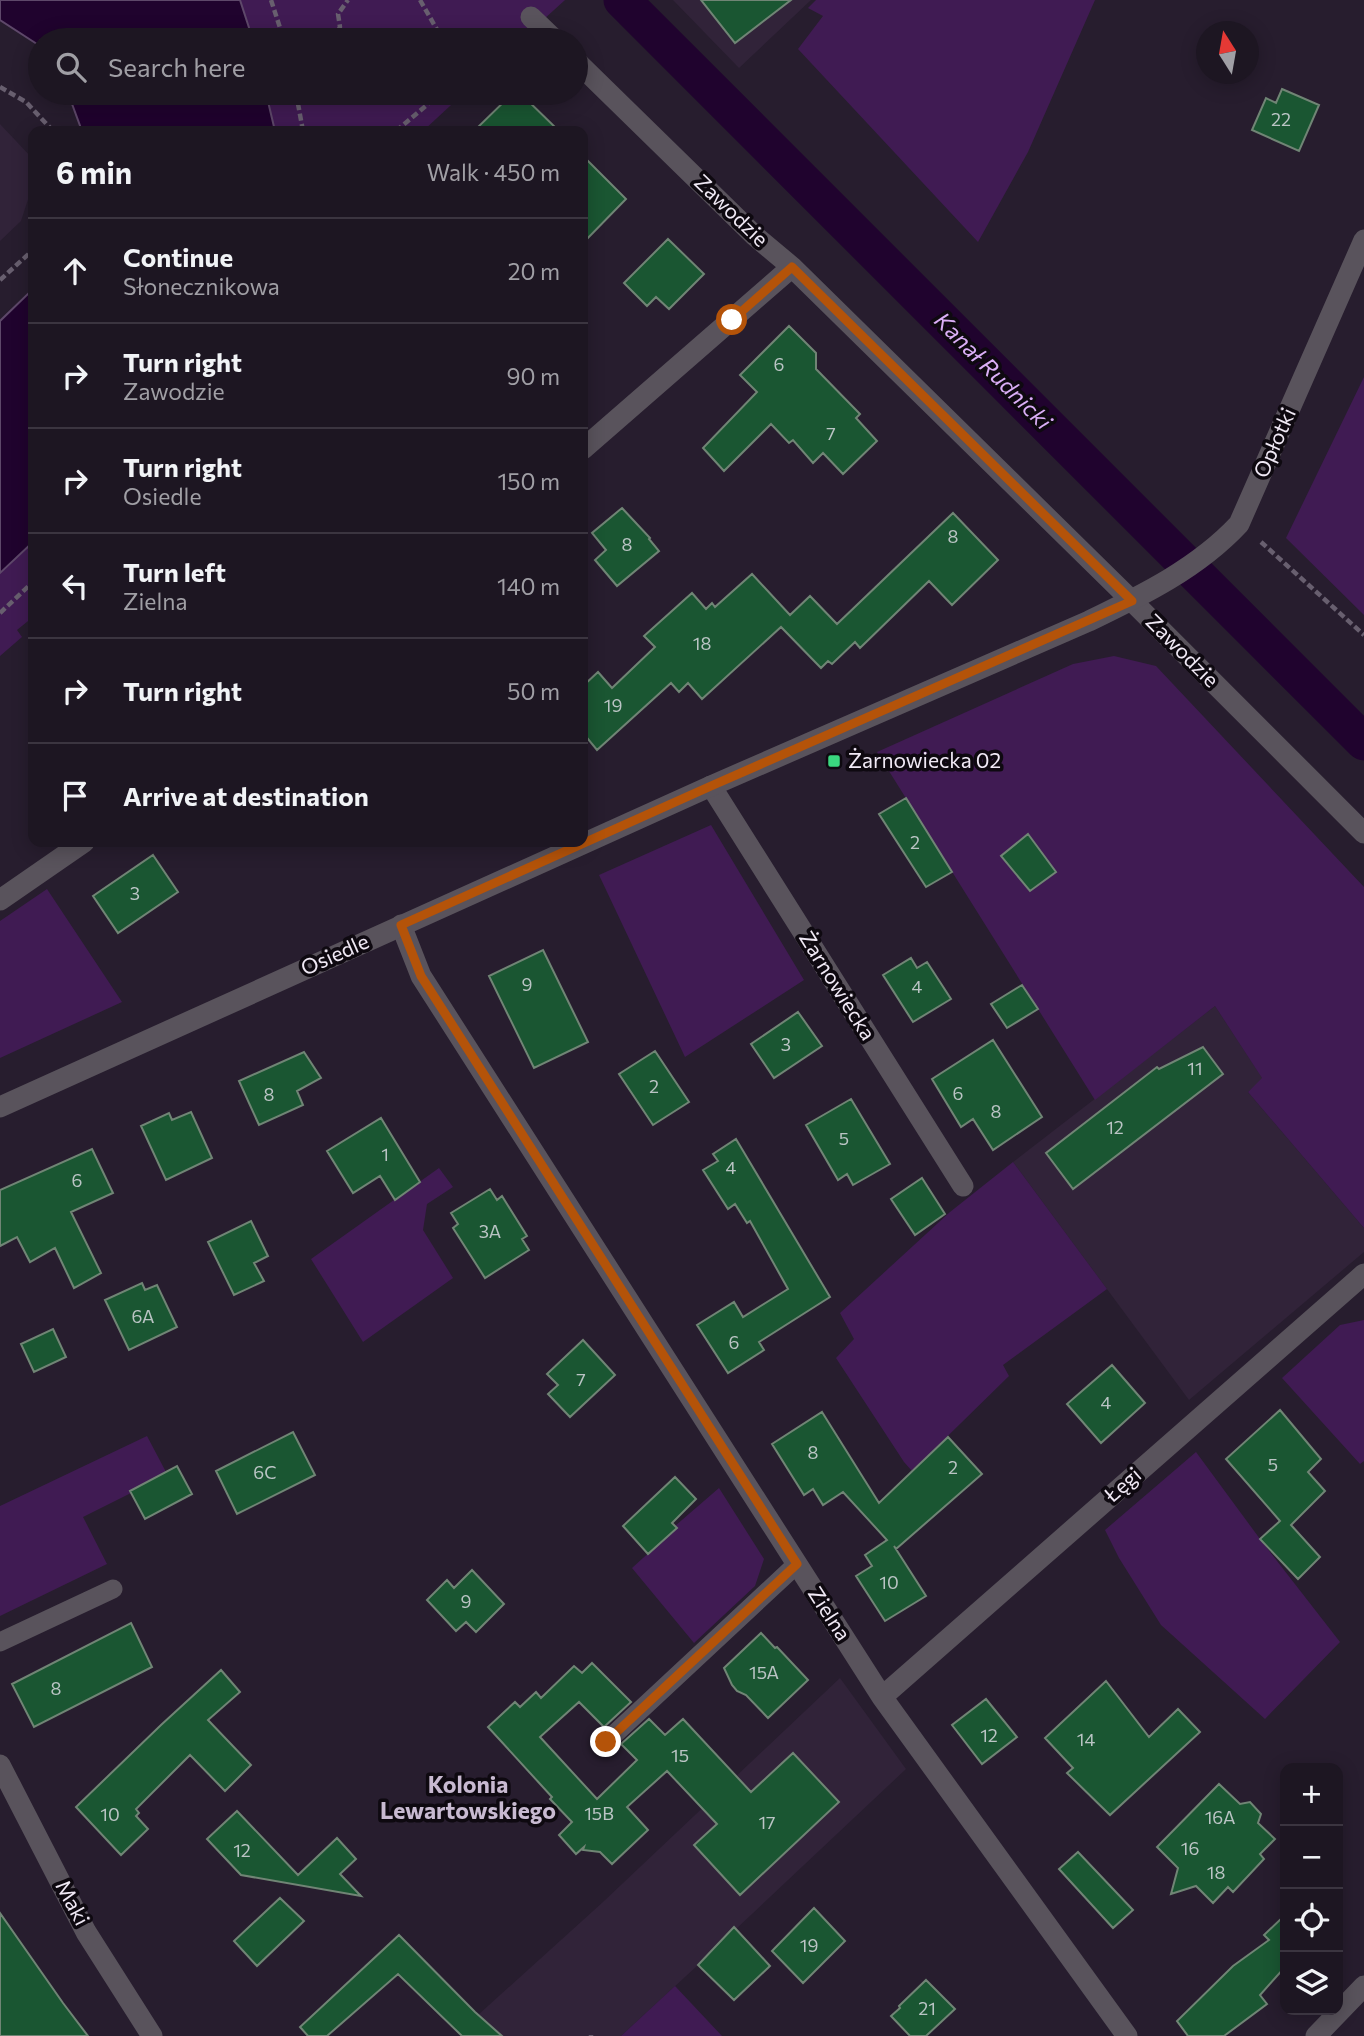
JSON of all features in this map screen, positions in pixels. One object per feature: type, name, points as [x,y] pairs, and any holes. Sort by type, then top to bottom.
[{"type":"street","points":[[531,17],[542,28]]},
{"type":"street","name":"Zawodzie","points":[[588,73],[755,236],[792,267],[1364,833]]},
{"type":"street","name":"Opłotki","points":[[1132,601],[1219,545],[1239,524],[1364,240]]},
{"type":"street","points":[[588,445],[792,267]]},
{"type":"street","name":"Osiedle","points":[[588,841],[1132,601]]},
{"type":"street","name":"Żarnowiecka","points":[[711,786],[963,1186]]},
{"type":"street","points":[[0,900],[77,847]]},
{"type":"street","name":"Osiedle","points":[[0,1107],[575,847]]},
{"type":"street","name":"Zielna","points":[[401,925],[421,976],[882,1697],[1127,2036]]},
{"type":"street","name":"Łęgi","points":[[882,1697],[1364,1274]]},
{"type":"street","name":"Maki","points":[[0,1765],[86,1932],[152,2036]]},
{"type":"street","points":[[1316,2036],[1364,1986]]},
{"type":"lane","points":[[606,1742],[797,1564]]},
{"type":"lane","points":[[0,1642],[113,1589]]},
{"type":"path","points":[[271,0],[280,28]]},
{"type":"path","points":[[339,28],[338,14],[348,0]]},
{"type":"path","points":[[420,0],[436,28]]},
{"type":"path","points":[[0,87],[28,104]]},
{"type":"path","points":[[29,105],[48,126]]},
{"type":"path","points":[[298,105],[302,126]]},
{"type":"path","points":[[402,126],[427,105]]},
{"type":"path","points":[[0,280],[28,255]]},
{"type":"path","points":[[1239,524],[1364,635]]},
{"type":"path","points":[[0,613],[28,587]]},
{"type":"shaded area","points":[[0,0],[240,0],[249,28],[28,28],[28,38],[0,20]]},
{"type":"shaded area","points":[[240,0],[565,0],[534,28],[249,28]]},
{"type":"shaded area","points":[[673,0],[811,0],[739,68]]},
{"type":"shaded area","points":[[816,0],[1095,0],[1028,152],[978,242],[798,49],[823,16],[808,8]]},
{"type":"shaded area","points":[[72,105],[269,105],[274,126],[80,126]]},
{"type":"shaded area","points":[[269,105],[451,105],[428,126],[274,126]]},
{"type":"shaded area","points":[[0,124],[28,154],[28,199],[21,221],[0,241]]},
{"type":"shaded area","points":[[28,294],[28,547],[0,573],[0,321]]},
{"type":"shaded area","points":[[1364,377],[1364,615],[1286,538]]},
{"type":"shaded area","points":[[28,547],[28,621],[17,630],[22,637],[0,656],[0,573]]},
{"type":"shaded area","points":[[1114,656],[1156,666],[1364,887],[1364,1228],[1248,1092],[1262,1078],[1215,1006],[1095,1100],[877,752],[1073,664]]},
{"type":"shaded area","points":[[711,825],[804,980],[685,1057],[599,875]]},
{"type":"shaded area","points":[[47,889],[122,1002],[0,1058],[0,921]]},
{"type":"shaded area","points":[[1215,1006],[1263,1079],[1248,1092],[1364,1228],[1364,1252],[1189,1400],[1013,1162]]},
{"type":"shaded area","points":[[1013,1162],[1107,1289],[1003,1365],[1009,1376],[912,1471],[836,1358],[854,1339],[840,1313],[950,1212]]},
{"type":"shaded area","points":[[439,1168],[453,1187],[427,1204],[423,1230],[453,1278],[363,1342],[311,1259]]},
{"type":"shaded area","points":[[1364,1320],[1364,1461],[1360,1464],[1282,1378],[1340,1325]]},
{"type":"shaded area","points":[[147,1436],[166,1472],[83,1517],[107,1564],[0,1616],[0,1506]]},
{"type":"shaded area","points":[[1196,1452],[1340,1642],[1265,1719],[1161,1625],[1119,1558],[1105,1530]]},
{"type":"shaded area","points":[[719,1488],[764,1559],[755,1586],[694,1643],[632,1568]]},
{"type":"shaded area","points":[[840,1678],[906,1769],[698,1965],[621,2036],[502,2036],[478,2015],[603,1902]]},
{"type":"shaded area","points":[[675,1986],[722,2036],[621,2036]]},
{"type":"building","points":[[701,0],[791,0],[735,43]]},
{"type":"building","points":[[1282,89],[1319,105],[1299,151],[1252,130],[1266,98],[1276,103]]},
{"type":"building","points":[[501,105],[532,105],[554,126],[479,126]]},
{"type":"building","points":[[588,161],[626,199],[588,238]]},
{"type":"building","points":[[668,239],[704,274],[669,309],[656,297],[647,306],[624,283]]},
{"type":"building","points":[[789,326],[816,353],[816,369],[860,414],[856,418],[877,441],[843,474],[823,453],[813,463],[793,440],[789,443],[771,424],[724,471],[703,448],[757,392],[740,375]]},
{"type":"building","points":[[622,508],[659,551],[617,586],[595,560],[606,550],[592,533]]},
{"type":"building","points":[[953,513],[998,560],[952,605],[929,581],[860,648],[855,642],[832,664],[828,661],[821,668],[781,627],[702,699],[688,683],[679,692],[671,683],[597,750],[588,739],[588,681],[598,672],[612,688],[655,647],[644,636],[692,593],[706,609],[712,603],[715,607],[752,574],[790,615],[810,596],[837,624]]},
{"type":"building","points":[[906,798],[952,872],[926,887],[879,814]]},
{"type":"building","points":[[1028,834],[1056,872],[1030,891],[1001,856]]},
{"type":"building","points":[[153,855],[178,892],[118,933],[93,896]]},
{"type":"building","points":[[543,950],[588,1042],[534,1068],[489,976]]},
{"type":"building","points":[[911,958],[917,968],[927,962],[951,999],[913,1022],[883,975]]},
{"type":"building","points":[[1022,985],[1038,1009],[1007,1028],[991,1004]]},
{"type":"building","points":[[798,1012],[822,1046],[774,1078],[751,1044]]},
{"type":"building","points":[[993,1040],[1042,1117],[993,1150],[973,1119],[961,1127],[932,1079]]},
{"type":"building","points":[[1203,1047],[1223,1074],[1073,1189],[1046,1153],[1157,1067],[1159,1069]]},
{"type":"building","points":[[655,1051],[689,1102],[653,1125],[619,1074]]},
{"type":"building","points":[[304,1052],[321,1078],[297,1091],[303,1105],[259,1125],[239,1081]]},
{"type":"building","points":[[851,1099],[890,1164],[853,1185],[847,1174],[838,1180],[806,1125]]},
{"type":"building","points":[[191,1112],[212,1158],[166,1180],[141,1126],[169,1113],[172,1120]]},
{"type":"building","points":[[381,1118],[420,1182],[395,1200],[380,1176],[353,1193],[327,1151]]},
{"type":"building","points":[[736,1139],[830,1297],[759,1342],[764,1350],[728,1373],[697,1325],[734,1302],[743,1317],[788,1289],[750,1221],[747,1223],[735,1204],[728,1209],[703,1170],[718,1161],[713,1154]]},
{"type":"building","points":[[92,1149],[113,1193],[71,1212],[101,1273],[74,1288],[55,1248],[30,1262],[17,1237],[0,1246],[0,1190]]},
{"type":"building","points":[[922,1178],[945,1214],[915,1235],[891,1199]]},
{"type":"building","points":[[490,1189],[497,1200],[502,1196],[527,1236],[522,1239],[529,1250],[485,1278],[453,1228],[458,1224],[451,1213]]},
{"type":"building","points":[[251,1221],[268,1256],[254,1263],[264,1281],[234,1295],[208,1242]]},
{"type":"building","points":[[142,1283],[145,1290],[157,1285],[177,1327],[129,1350],[105,1300]]},
{"type":"building","points":[[53,1329],[66,1357],[34,1372],[21,1344]]},
{"type":"building","points":[[583,1340],[615,1375],[570,1417],[548,1394],[558,1385],[547,1374]]},
{"type":"building","points":[[1112,1365],[1145,1403],[1101,1443],[1067,1404]]},
{"type":"building","points":[[1280,1410],[1321,1459],[1308,1472],[1325,1491],[1291,1525],[1320,1557],[1298,1579],[1260,1539],[1280,1521],[1226,1459]]},
{"type":"building","points":[[822,1412],[879,1503],[948,1437],[982,1474],[896,1549],[894,1546],[926,1596],[885,1621],[856,1576],[872,1566],[865,1555],[887,1540],[843,1492],[823,1505],[813,1489],[804,1495],[772,1444]]},
{"type":"building","points":[[293,1432],[315,1475],[237,1514],[216,1471]]},
{"type":"building","points":[[177,1466],[192,1494],[145,1519],[130,1491]]},
{"type":"building","points":[[675,1477],[696,1499],[672,1523],[677,1528],[648,1554],[623,1526]]},
{"type":"building","points":[[472,1570],[504,1604],[476,1632],[466,1622],[456,1631],[427,1600],[447,1580],[454,1588]]},
{"type":"building","points":[[131,1623],[152,1667],[34,1727],[12,1684]]},
{"type":"building","points":[[761,1633],[808,1680],[768,1718],[746,1695],[737,1691],[724,1668]]},
{"type":"building","points":[[592,1663],[631,1702],[604,1727],[579,1702],[540,1737],[597,1799],[637,1760],[621,1744],[649,1719],[665,1735],[683,1719],[751,1792],[793,1753],[839,1802],[740,1895],[694,1845],[717,1824],[667,1771],[627,1807],[648,1830],[612,1864],[600,1852],[583,1850],[584,1847],[576,1854],[559,1835],[572,1822],[488,1727],[515,1702],[520,1707],[536,1692],[541,1698],[574,1666],[582,1673]]},
{"type":"building","points":[[221,1670],[240,1692],[208,1720],[251,1765],[225,1791],[190,1755],[136,1809],[139,1813],[136,1816],[148,1829],[121,1855],[76,1807]]},
{"type":"building","points":[[1106,1681],[1149,1737],[1178,1709],[1200,1732],[1110,1815],[1067,1773],[1073,1768],[1045,1738]]},
{"type":"building","points":[[986,1699],[1017,1737],[982,1764],[952,1725]]},
{"type":"building","points":[[1219,1784],[1240,1804],[1250,1802],[1261,1814],[1258,1823],[1275,1839],[1260,1854],[1264,1859],[1233,1892],[1228,1887],[1213,1903],[1196,1886],[1171,1894],[1178,1868],[1157,1847]]},
{"type":"building","points":[[237,1811],[298,1875],[337,1838],[356,1859],[340,1874],[361,1896],[241,1875],[207,1839]]},
{"type":"building","points":[[1078,1852],[1133,1910],[1113,1928],[1059,1869]]},
{"type":"building","points":[[280,1898],[304,1921],[257,1966],[234,1941]]},
{"type":"building","points":[[814,1908],[845,1941],[803,1983],[772,1951]]},
{"type":"building","points":[[0,1913],[63,2003],[88,2036],[0,2036]]},
{"type":"building","points":[[1280,1920],[1280,1973],[1260,1995],[1267,2004],[1224,2036],[1188,2036],[1177,2021],[1233,1966],[1269,1940],[1264,1935]]},
{"type":"building","points":[[734,1927],[770,1966],[734,2000],[698,1965]]},
{"type":"building","points":[[399,1935],[502,2036],[462,2036],[398,1974],[327,2036],[308,2036],[300,2027]]},
{"type":"building","points":[[926,1980],[955,2009],[926,2036],[910,2036],[891,2016]]},
{"type":"waterway","name":"Kanał Rudnicki","points":[[622,0],[1364,742]]},
{"type":"place","name":"Żarnowiecka 02","points":[[834,761]]},
{"type":"district","name":"Kolonia Lewartowskiego","points":[[468,1798]]},
{"type":"route","points":[[606,1742],[797,1564],[421,976],[401,925],[1132,601],[792,267],[732,320]]}]
